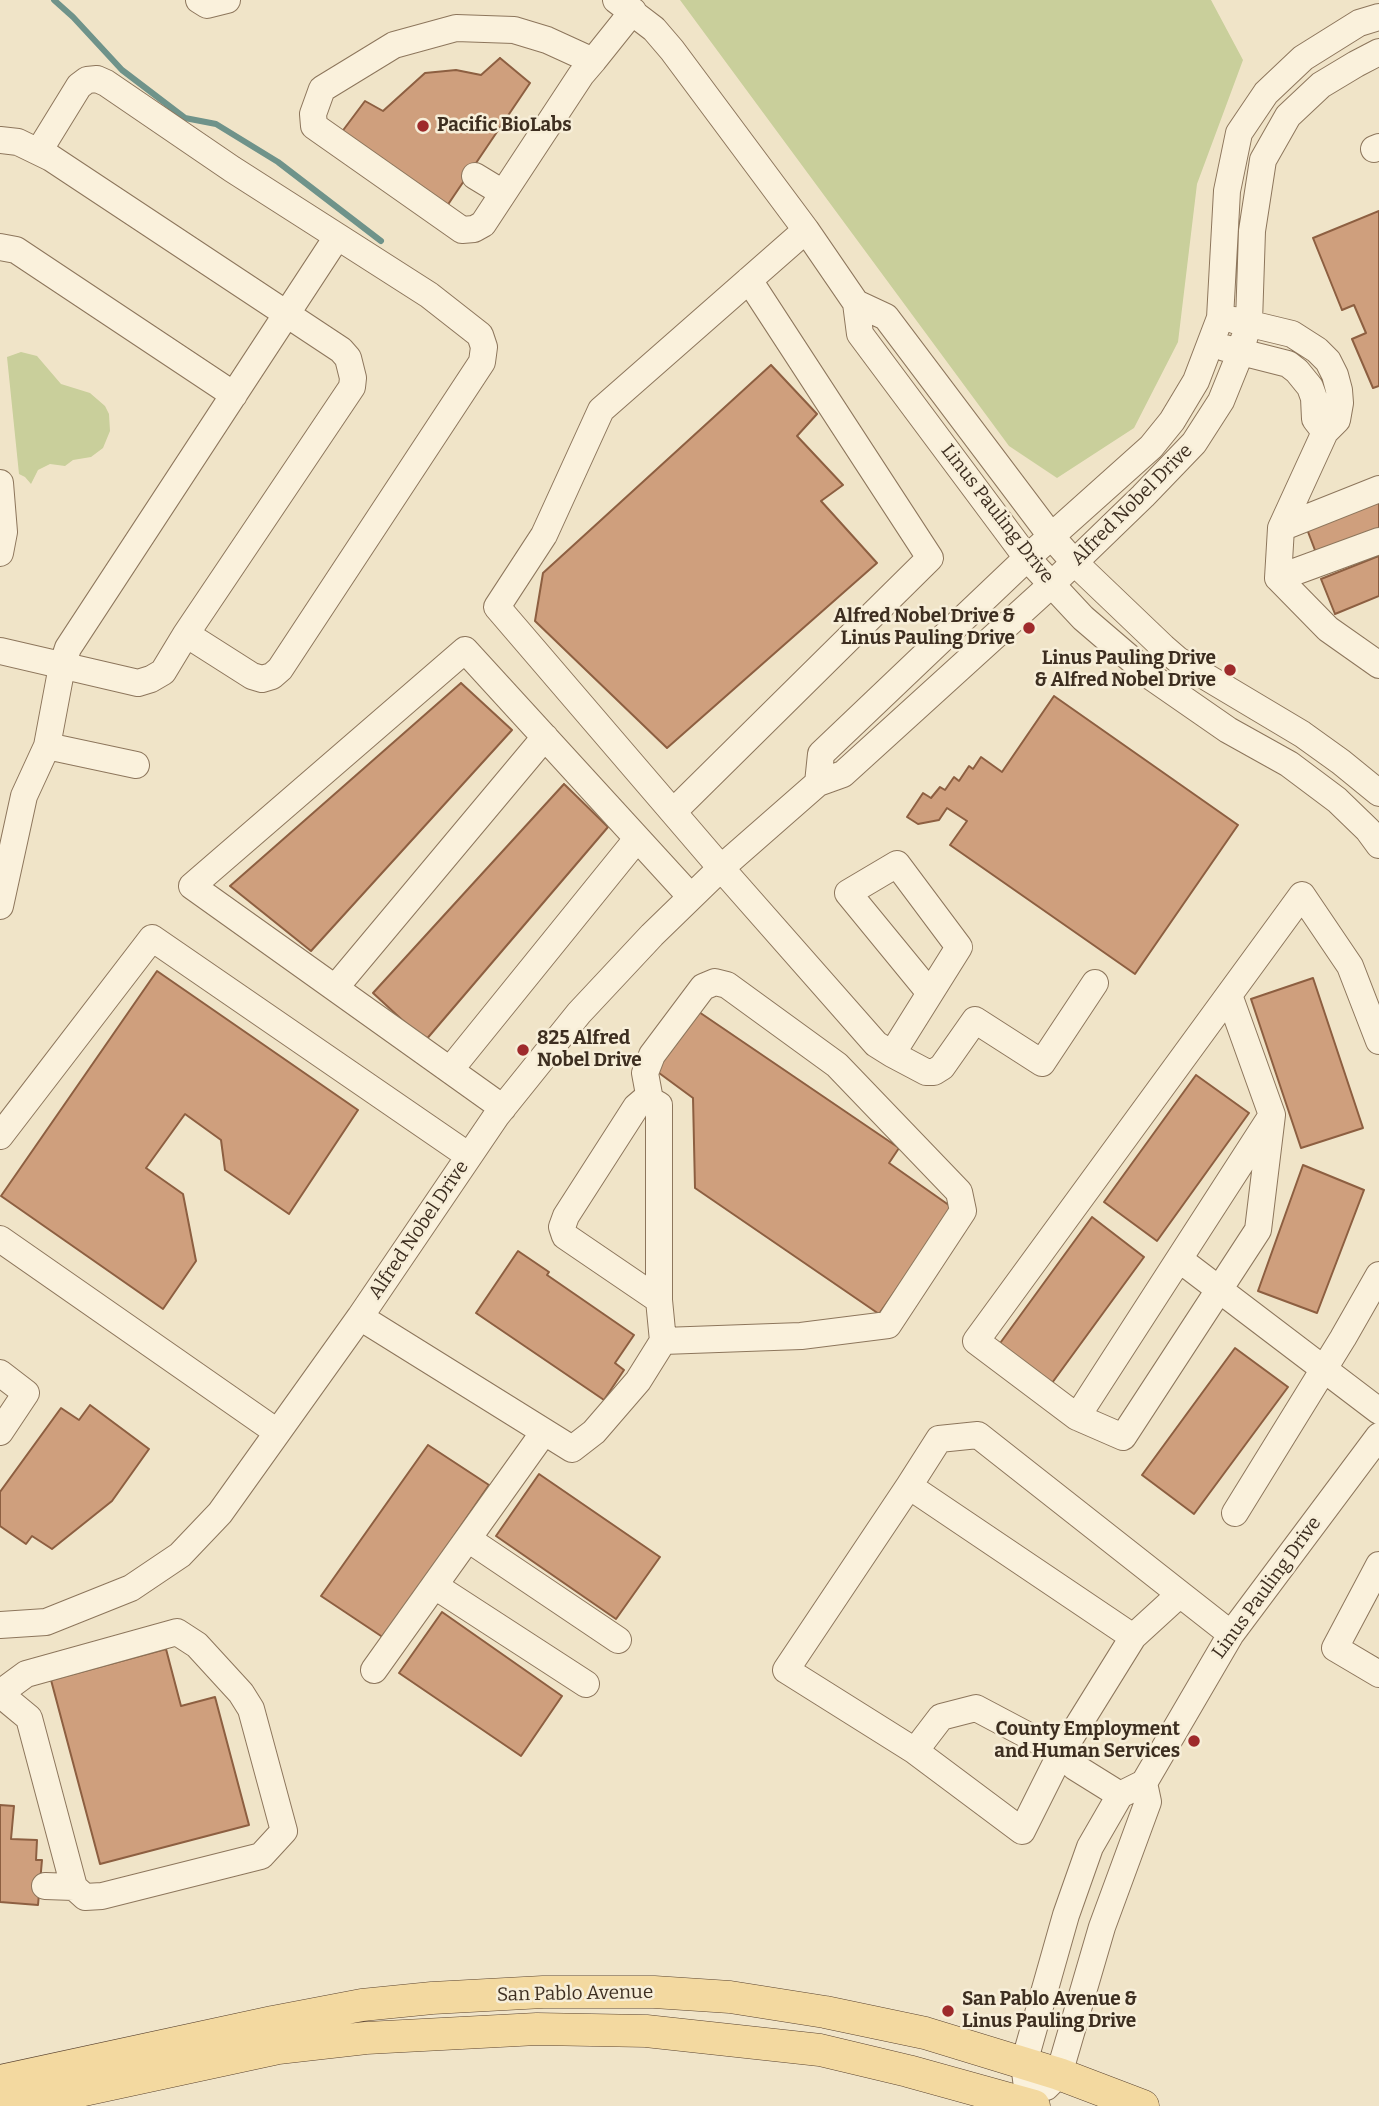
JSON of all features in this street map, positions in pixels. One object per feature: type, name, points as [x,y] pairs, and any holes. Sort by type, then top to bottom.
[{"type":"main road","name":"San Pablo Avenue","points":[[0,2081],[362,2005],[543,1992],[654,1992],[730,1997],[825,2012],[925,2033],[1059,2074],[1143,2106]]},
{"type":"main road","name":"San Pablo Avenue","points":[[10,2106],[278,2048],[366,2038],[537,2029],[646,2031],[820,2050],[1032,2105]]},
{"type":"street","points":[[199,0],[207,5],[227,0]]},
{"type":"street","points":[[1376,0],[1379,8]]},
{"type":"street","points":[[593,61],[547,40],[514,30],[456,29],[394,45],[322,89],[313,114],[314,126],[462,230],[474,229],[483,224],[581,75],[593,61],[624,5]]},
{"type":"street","name":"Linus Pauling Drive","points":[[624,5],[654,29],[672,50],[806,230],[856,303],[860,334],[1027,558],[1051,585],[1083,618],[1153,678],[1228,730],[1289,764],[1338,800],[1379,845]]},
{"type":"street","name":"Alfred Nobel Drive","points":[[818,783],[821,754],[1027,558],[1151,447],[1172,421],[1196,381],[1220,318],[1227,191],[1239,133],[1266,93],[1303,58],[1359,23],[1379,17]]},
{"type":"street","name":"Alfred Nobel Drive","points":[[0,1625],[46,1622],[131,1588],[180,1555],[220,1513],[503,1108],[579,1013],[652,935],[721,868],[818,783],[842,774],[1051,585],[1194,443],[1221,401],[1249,322],[1252,231],[1263,160],[1288,116],[1321,85],[1379,52]]},
{"type":"street","points":[[39,151],[79,86],[87,80],[97,79],[429,295],[480,335],[484,348],[482,362],[280,669],[272,676],[262,679],[252,676],[186,634]]},
{"type":"street","points":[[0,140],[18,142],[39,151],[341,350],[352,368],[353,378],[352,387],[163,672],[138,683],[0,651]]},
{"type":"street","points":[[475,176],[503,193]]},
{"type":"street","points":[[806,230],[601,410],[544,535],[497,607],[876,1044],[891,1054],[926,1072],[934,1072],[942,1067],[975,1020],[1042,1063],[1095,984]]},
{"type":"street","points":[[0,906],[24,796],[47,746],[68,648],[337,237]]},
{"type":"street","points":[[0,247],[16,250],[234,395]]},
{"type":"street","points":[[673,812],[930,558],[749,280]]},
{"type":"street","name":"Linus Pauling Drive","points":[[856,303],[886,317],[1051,536],[1074,562],[1163,647],[1178,660],[1302,734],[1379,793]]},
{"type":"street","points":[[1220,318],[1249,322],[1292,334],[1317,350],[1328,361],[1335,375],[1340,403],[1337,420],[1325,432],[1281,528],[1278,578],[1328,629],[1379,665]]},
{"type":"street","points":[[1210,345],[1278,361],[1297,371],[1310,387],[1314,398],[1315,419],[1325,432]]},
{"type":"street","points":[[0,483],[4,532],[0,549]]},
{"type":"street","points":[[1281,528],[1379,489]]},
{"type":"street","points":[[1278,578],[1379,541]]},
{"type":"street","points":[[503,1108],[192,886],[465,650],[691,897]]},
{"type":"street","points":[[335,988],[545,737]]},
{"type":"street","points":[[47,746],[136,765]]},
{"type":"street","points":[[450,1070],[638,839]]},
{"type":"street","points":[[891,1054],[930,993],[959,947],[897,864],[848,893],[930,993]]},
{"type":"street","points":[[1229,995],[1272,1115],[1258,1230],[1123,1437],[1077,1416],[976,1341],[1302,895],[1350,966],[1379,1041]]},
{"type":"street","points":[[0,1136],[152,938],[469,1156]]},
{"type":"street","points":[[650,1100],[645,1073],[652,1055],[703,987],[715,982],[727,985],[837,1065],[958,1192],[963,1211],[888,1325],[801,1336],[663,1340]]},
{"type":"street","points":[[359,1317],[572,1449],[594,1432],[638,1381],[663,1340],[659,1300],[659,1105],[650,1100],[643,1101],[636,1107],[566,1216],[562,1227],[565,1236],[659,1300]]},
{"type":"street","points":[[1077,1416],[1272,1115]]},
{"type":"street","points":[[0,1239],[277,1432]]},
{"type":"street","points":[[1179,1259],[1379,1411]]},
{"type":"street","points":[[1235,1513],[1379,1275]]},
{"type":"street","points":[[0,1373],[26,1393],[0,1432]]},
{"type":"street","points":[[374,1670],[544,1432]]},
{"type":"street","points":[[1180,1594],[1133,1637],[1061,1753],[1022,1831],[915,1751],[786,1670],[939,1439],[978,1435],[1231,1634]]},
{"type":"street","name":"Linus Pauling Drive","points":[[1032,2105],[1024,2063],[1066,1915],[1090,1847],[1132,1789],[1231,1634],[1379,1436]]},
{"type":"street","points":[[909,1486],[1133,1637]]},
{"type":"street","points":[[468,1539],[618,1640]]},
{"type":"street","points":[[1379,1565],[1335,1648],[1379,1674]]},
{"type":"street","points":[[435,1586],[586,1684]]},
{"type":"street","points":[[177,1632],[197,1646],[241,1693],[251,1709],[285,1831],[261,1856],[102,1896],[85,1897],[74,1887],[29,1718],[0,1694],[26,1674],[177,1632]]},
{"type":"street","points":[[915,1751],[941,1717],[976,1708],[1061,1753],[1082,1752],[1119,1774],[1148,1802],[1102,1927],[1059,2074],[1032,2105]]},
{"type":"street","points":[[45,1886],[74,1887]]},
{"type":"green space","points":[[680,0],[1211,0],[1243,60],[1197,184],[1178,342],[1134,428],[1057,478],[1009,446]]},
{"type":"green space","points":[[21,352],[37,356],[61,384],[90,393],[105,406],[109,414],[110,431],[103,448],[91,457],[73,460],[65,466],[50,464],[38,470],[31,484],[19,474],[7,357]]},
{"type":"building","name":"Pacific BioLabs","points":[[500,58],[530,83],[447,206],[335,141],[365,101],[383,111],[425,73],[456,70],[481,75]]},
{"type":"building","points":[[1379,211],[1379,386],[1373,388],[1352,339],[1366,333],[1354,305],[1342,310],[1313,238]]},
{"type":"building","points":[[771,365],[817,414],[797,436],[843,485],[821,501],[877,563],[667,748],[535,621],[543,573]]},
{"type":"building","points":[[1379,495],[1379,534],[1318,558],[1305,524]]},
{"type":"building","points":[[1379,556],[1379,596],[1335,614],[1321,579]]},
{"type":"building","points":[[461,683],[512,730],[311,951],[230,886]]},
{"type":"building","points":[[1054,696],[1238,825],[1135,974],[950,845],[967,821],[947,808],[939,820],[918,824],[907,817],[923,793],[931,798],[940,787],[945,790],[954,777],[959,781],[969,766],[973,769],[981,757],[1002,772]]},
{"type":"building","points":[[564,784],[608,827],[425,1041],[373,993]]},
{"type":"building","points":[[157,971],[358,1110],[289,1214],[225,1170],[221,1140],[185,1114],[146,1168],[183,1194],[196,1261],[163,1309],[1,1196]]},
{"type":"building","points":[[1313,978],[1363,1128],[1301,1148],[1251,999]]},
{"type":"building","points":[[699,1012],[899,1148],[889,1163],[953,1208],[879,1314],[695,1188],[693,1098],[655,1070]]},
{"type":"building","points":[[1196,1075],[1249,1113],[1157,1241],[1104,1202]]},
{"type":"building","points":[[1303,1165],[1364,1190],[1317,1313],[1258,1291]]},
{"type":"building","points":[[1092,1217],[1144,1257],[1052,1383],[998,1346]]},
{"type":"building","points":[[518,1251],[549,1272],[547,1275],[634,1335],[615,1363],[624,1370],[604,1400],[476,1313]]},
{"type":"building","points":[[1235,1348],[1288,1387],[1194,1514],[1142,1475]]},
{"type":"building","points":[[90,1405],[149,1449],[112,1501],[52,1549],[32,1536],[26,1544],[0,1526],[0,1492],[61,1408],[79,1420]]},
{"type":"building","points":[[428,1445],[489,1485],[384,1638],[321,1596]]},
{"type":"building","points":[[539,1474],[660,1557],[616,1619],[496,1536]]},
{"type":"building","points":[[442,1612],[562,1696],[521,1756],[399,1673]]},
{"type":"building","points":[[166,1649],[181,1706],[215,1697],[249,1825],[100,1864],[51,1680]]},
{"type":"building","points":[[0,1805],[14,1806],[11,1839],[37,1840],[36,1860],[42,1860],[38,1905],[0,1902]]},
{"type":"waterway","points":[[54,0],[122,70],[185,118],[216,124],[278,162],[381,241]]},
{"type":"place","name":"Pacific BioLabs","points":[[423,126]]},
{"type":"place","name":"Alfred Nobel Drive & Linus Pauling Drive","points":[[1029,628]]},
{"type":"place","name":"Linus Pauling Drive & Alfred Nobel Drive","points":[[1230,670]]},
{"type":"place","name":"825 Alfred Nobel Drive","points":[[523,1050]]},
{"type":"place","name":"County Employment and Human Services","points":[[1194,1741]]},
{"type":"place","name":"San Pablo Avenue & Linus Pauling Drive","points":[[948,2011]]}]
